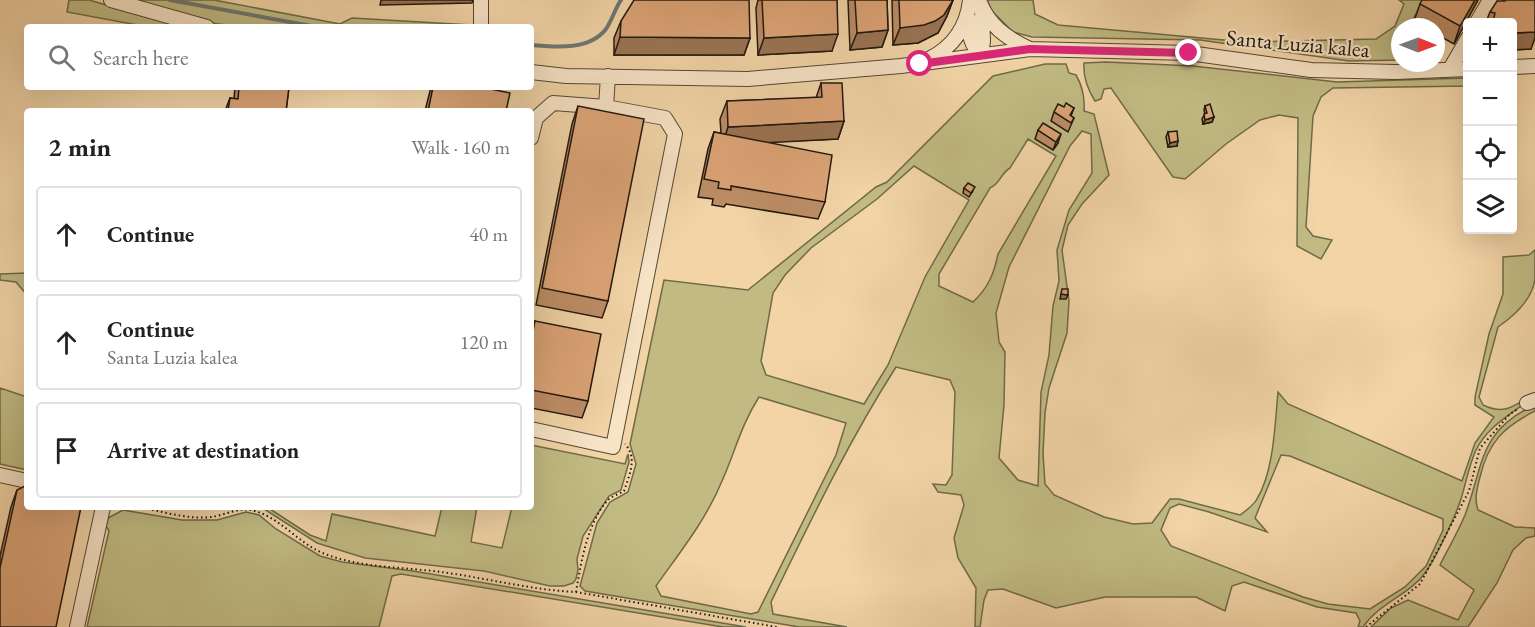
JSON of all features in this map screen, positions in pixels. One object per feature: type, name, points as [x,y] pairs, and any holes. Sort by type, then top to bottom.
[{"type":"street","points":[[111,0],[196,24]]},
{"type":"street","points":[[481,0],[481,24]]},
{"type":"street","points":[[1479,18],[1490,0]]},
{"type":"street","points":[[975,5],[992,25],[1010,40],[1030,49]]},
{"type":"street","points":[[975,5],[983,41],[981,56]]},
{"type":"street","points":[[920,64],[942,52],[961,32],[975,5]]},
{"type":"street","points":[[1450,69],[1463,45]]},
{"type":"street","name":"Santa Luzia kalea","points":[[534,72],[748,79],[920,64],[1030,49],[1189,53],[1311,70],[1396,72],[1463,69]]},
{"type":"street","points":[[1517,67],[1535,66]]},
{"type":"street","points":[[606,107],[608,76]]},
{"type":"street","points":[[534,126],[536,118],[553,104],[606,107],[665,118],[675,134],[613,447],[534,430]]},
{"type":"street","points":[[0,475],[24,480]]},
{"type":"street","points":[[77,627],[102,510]]},
{"type":"path","points":[[1366,627],[1420,585],[1469,491],[1480,448],[1510,414],[1531,402]]},
{"type":"path","points":[[576,592],[586,542],[609,500],[624,491],[633,464],[629,448],[615,433]]},
{"type":"path","points":[[156,510],[210,517],[237,510],[254,510],[274,520],[324,554],[360,563],[442,572],[556,591],[576,592],[777,627]]},
{"type":"shaded area","points":[[69,0],[89,0],[173,24],[132,24],[67,12]]},
{"type":"shaded area","points":[[126,0],[214,0],[340,24],[218,24]]},
{"type":"shaded area","points":[[987,0],[1033,0],[1035,14],[1058,25],[1246,42],[1376,39],[1391,29],[1391,60],[1349,61],[1200,40],[1032,37],[1013,32],[992,11]]},
{"type":"shaded area","points":[[1399,0],[1423,0],[1414,18],[1398,18],[1404,4]]},
{"type":"shaded area","points":[[352,18],[454,24],[340,24]]},
{"type":"shaded area","points":[[1084,63],[1193,66],[1337,82],[1463,78],[1463,86],[1333,88],[1321,97],[1313,116],[1306,227],[1313,236],[1332,240],[1321,259],[1297,246],[1298,118],[1279,115],[1260,120],[1226,144],[1185,179],[1173,177],[1111,88],[1104,89],[1101,99],[1095,101],[1085,78]]},
{"type":"shaded area","points":[[1045,64],[1066,64],[1069,73],[1076,75],[1080,84],[1084,97],[1084,111],[1094,114],[1109,175],[1082,204],[1068,225],[1062,250],[1069,301],[1067,333],[1049,388],[1043,453],[1045,484],[1054,495],[1104,517],[1133,524],[1152,523],[1170,499],[1179,499],[1240,515],[1243,513],[1257,499],[1267,475],[1273,447],[1278,392],[1288,404],[1462,481],[1475,443],[1494,417],[1475,405],[1475,397],[1489,334],[1503,294],[1503,257],[1529,255],[1535,250],[1533,287],[1521,307],[1498,327],[1479,397],[1483,405],[1504,409],[1535,394],[1496,425],[1482,440],[1469,468],[1454,516],[1440,548],[1425,573],[1411,588],[1377,611],[1363,627],[1358,627],[1360,621],[1356,613],[1317,607],[1244,582],[1232,586],[1225,611],[1196,597],[1105,597],[1056,608],[1003,589],[988,590],[980,627],[975,627],[976,588],[958,558],[954,538],[964,505],[961,495],[938,492],[933,484],[946,485],[952,475],[955,392],[950,380],[896,367],[846,453],[771,602],[773,614],[847,627],[799,627],[585,591],[580,586],[597,523],[610,502],[628,492],[636,464],[630,444],[664,280],[748,290],[876,187],[887,182],[993,76]],"holes":[[[1082,131],[1091,134],[1092,173],[1069,210],[1057,250],[1059,281],[1053,306],[1049,355],[1041,392],[1038,486],[1018,480],[999,458],[1004,405],[1005,352],[999,342],[996,313],[1009,267],[1070,146]],[[1028,139],[1056,156],[998,254],[986,286],[973,302],[939,286],[939,274],[990,188],[1010,168]],[[914,166],[969,200],[925,277],[888,365],[864,404],[766,375],[761,361],[773,293],[785,275],[811,248],[877,199]],[[759,397],[846,423],[836,455],[758,612],[751,614],[661,596],[656,586],[692,535],[716,495],[747,418]],[[1281,455],[1290,456],[1443,519],[1443,530],[1426,566],[1405,587],[1370,609],[1328,604],[1303,597],[1171,546],[1161,530],[1170,508],[1179,504],[1267,532],[1255,518]]]},
{"type":"shaded area","points":[[24,273],[24,291],[16,282],[0,280],[0,274]]},
{"type":"shaded area","points":[[0,388],[24,396],[24,469],[0,464]]},
{"type":"shaded area","points":[[1535,405],[1535,411],[1514,423],[1493,445],[1483,465],[1476,497],[1478,510],[1515,527],[1535,528],[1535,536],[1526,538],[1513,550],[1497,583],[1468,627],[1371,627],[1391,608],[1408,600],[1458,620],[1474,590],[1440,565],[1465,515],[1480,465],[1493,438],[1516,415]]},
{"type":"shaded area","points":[[534,446],[625,464],[628,454],[629,462],[621,490],[609,496],[583,536],[577,559],[576,579],[573,583],[564,586],[550,586],[484,571],[365,558],[317,543],[266,510],[272,510],[310,535],[326,541],[332,514],[435,536],[441,510],[476,510],[471,542],[502,548],[511,510],[534,510]]},
{"type":"shaded area","points":[[123,510],[182,520],[217,520],[246,512],[259,515],[276,529],[320,556],[342,562],[413,571],[746,627],[723,627],[401,574],[392,576],[379,627],[87,627],[109,531],[106,526],[108,518]]},
{"type":"building","points":[[634,0],[749,0],[750,38],[620,37],[621,21]]},
{"type":"building","points":[[762,0],[837,0],[838,34],[764,38]]},
{"type":"building","points":[[855,0],[887,0],[888,30],[857,33]]},
{"type":"building","points":[[899,0],[953,0],[944,15],[935,21],[900,28]]},
{"type":"building","points":[[1422,0],[1475,0],[1460,26],[1420,4]]},
{"type":"building","points":[[1535,0],[1535,32],[1517,33],[1517,18],[1494,18],[1495,13],[1490,12],[1497,1]]},
{"type":"building","points":[[821,83],[842,83],[844,121],[728,127],[727,101],[822,97]]},
{"type":"building","points":[[239,90],[289,90],[286,108],[228,108],[230,98],[238,99]]},
{"type":"building","points":[[432,90],[496,90],[510,93],[507,108],[429,108]]},
{"type":"building","points":[[1066,103],[1074,108],[1070,115],[1074,118],[1071,123],[1054,112],[1058,104],[1064,107]]},
{"type":"building","points":[[1210,104],[1214,117],[1205,120],[1204,114],[1207,113],[1205,106]]},
{"type":"building","points":[[578,106],[644,119],[608,301],[542,288]]},
{"type":"building","points":[[1043,123],[1061,134],[1056,142],[1038,130]]},
{"type":"building","points":[[1177,131],[1178,141],[1170,143],[1168,132]]},
{"type":"building","points":[[714,132],[832,155],[825,202],[731,186],[731,190],[718,188],[719,182],[704,179]]},
{"type":"building","points":[[968,183],[975,187],[971,193],[964,188]]},
{"type":"building","points":[[1062,289],[1068,289],[1068,295],[1061,294]]},
{"type":"building","points":[[535,321],[601,334],[588,401],[534,391]]},
{"type":"building","points":[[24,486],[24,510],[80,510],[56,627],[0,627],[0,568],[17,490]]},
{"type":"waterway","points":[[170,0],[301,24]]},
{"type":"waterway","points":[[534,45],[571,46],[590,41],[606,29],[621,0]]},
{"type":"route","points":[[920,64],[1030,49],[1189,53]]}]
